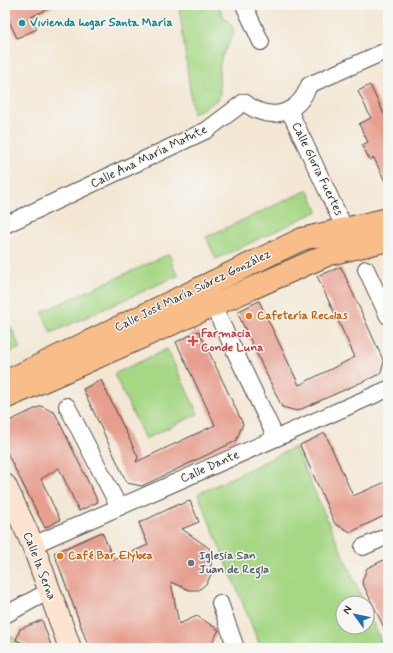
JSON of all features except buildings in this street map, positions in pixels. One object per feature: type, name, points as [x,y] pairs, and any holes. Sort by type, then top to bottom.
[{"type":"main road","name":"Calle José María Suárez González","points":[[5,382],[302,239],[388,219]]},
{"type":"main road","name":"Calle José María Suárez González","points":[[5,398],[210,300],[329,254],[388,240]]},
{"type":"main road","points":[[146,314],[167,314],[210,300],[252,275],[263,258]]},
{"type":"street","points":[[244,5],[261,42]]},
{"type":"street","points":[[289,110],[306,94],[309,85],[388,50]]},
{"type":"street","name":"Calle Ana María Matute","points":[[5,225],[207,130],[244,102],[259,112],[268,114],[289,110]]},
{"type":"street","name":"Calle Gloria Fuertes","points":[[289,110],[345,229]]},
{"type":"street","points":[[366,269],[388,316]]},
{"type":"street","points":[[210,300],[276,438]]},
{"type":"street","name":"Calle Dante","points":[[33,546],[119,506],[388,389]]},
{"type":"street","points":[[67,406],[119,506]]},
{"type":"street","name":"Calle la Serna","points":[[5,485],[33,546],[70,648]]},
{"type":"street","points":[[363,547],[388,536]]},
{"type":"street","points":[[5,615],[49,591]]},
{"type":"street","points":[[220,603],[236,648]]},
{"type":"green space","points":[[179,5],[218,5],[223,16],[232,25],[234,34],[222,56],[219,70],[219,99],[193,114]]},
{"type":"green space","points":[[308,190],[318,211],[216,259],[206,237]]},
{"type":"green space","points":[[169,254],[175,271],[179,275],[51,333],[42,312]]},
{"type":"green space","points":[[11,327],[20,348],[5,355],[5,330]]},
{"type":"green space","points":[[167,349],[198,414],[145,439],[114,374]]},
{"type":"green space","points":[[295,447],[360,595],[335,595],[335,635],[375,635],[375,628],[384,648],[261,648],[198,494]]},
{"type":"green space","points":[[5,636],[11,636],[15,639],[20,648],[5,648]]},
{"type":"place","name":"Vivienda hogar Santa María","points":[[22,23]]},
{"type":"place","name":"Cafetería Recolas","points":[[249,316]]},
{"type":"place","name":"Farmacia Conde Luna","points":[[193,341]]},
{"type":"place","name":"Café Bar Elybea","points":[[60,556]]},
{"type":"place","name":"Iglesia San Juan de Regla","points":[[191,563]]}]
